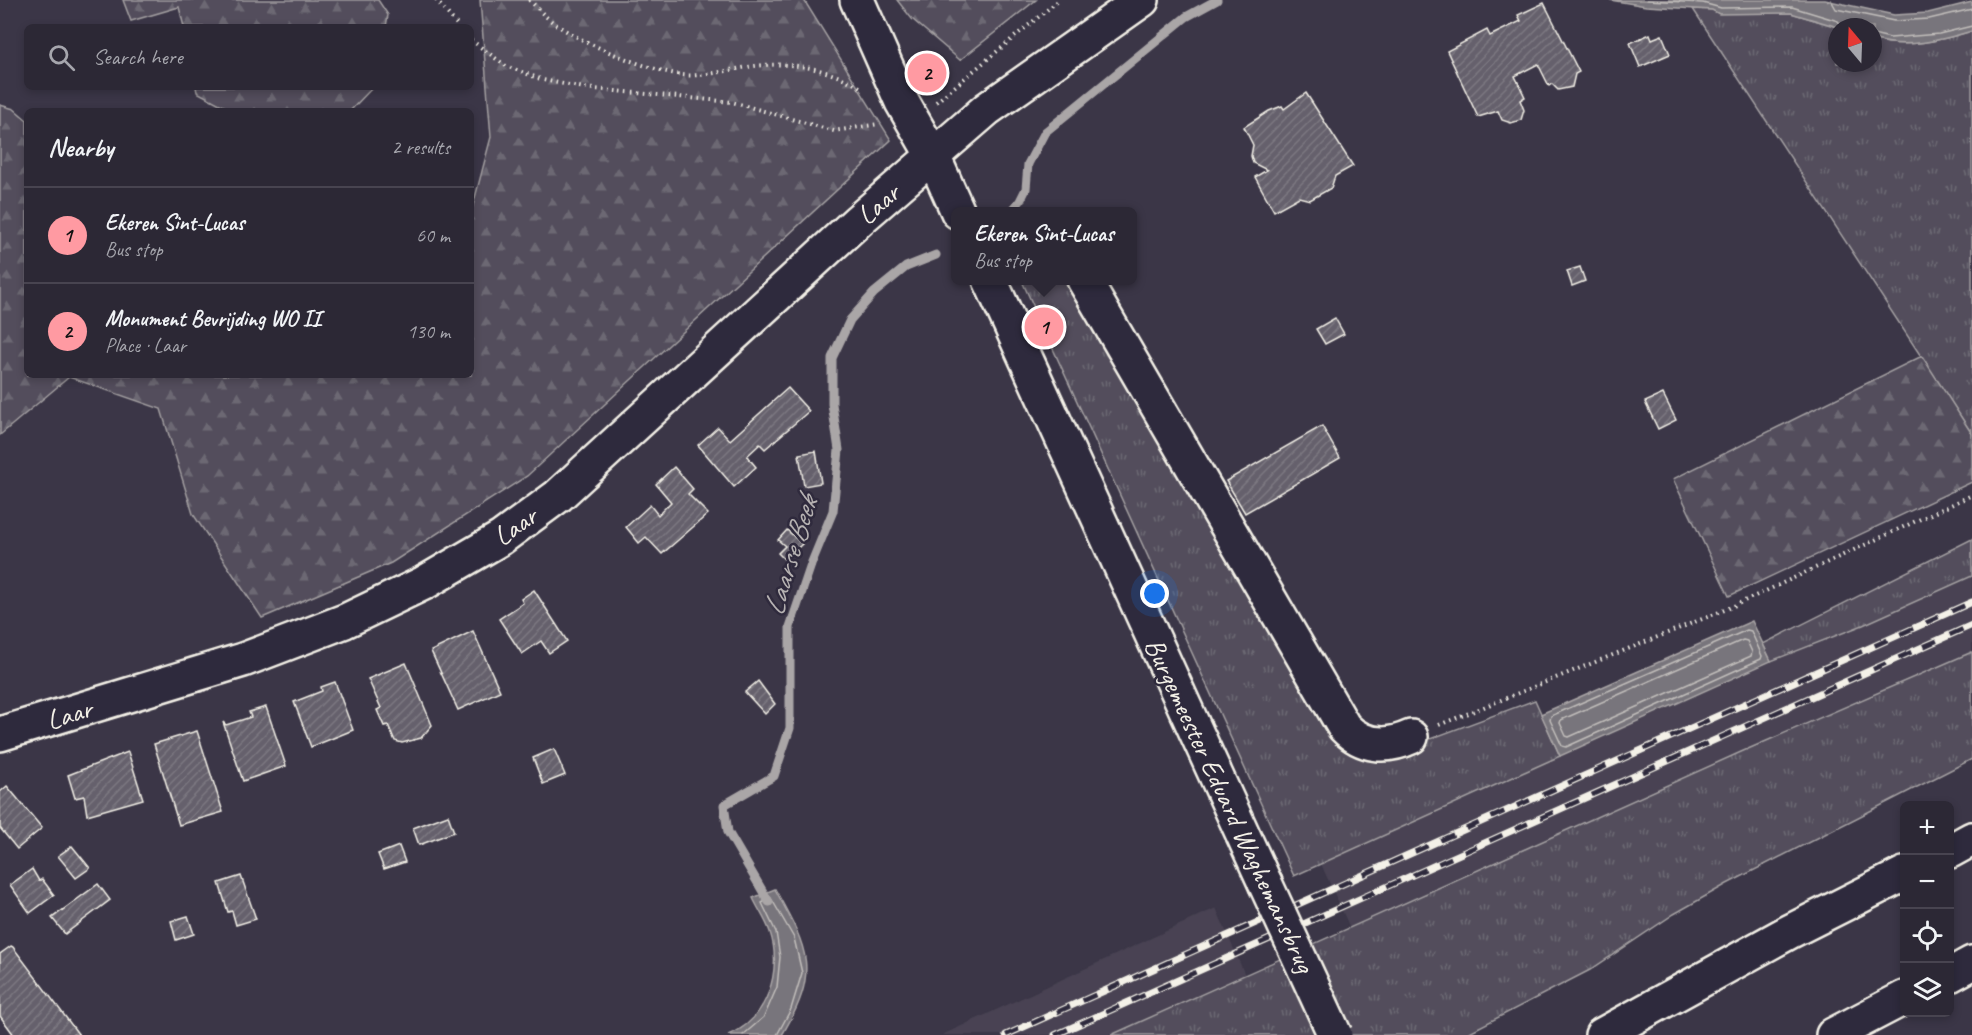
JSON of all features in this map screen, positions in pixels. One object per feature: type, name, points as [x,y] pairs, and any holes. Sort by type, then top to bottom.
[{"type":"main road","name":"Laar","points":[[0,734],[243,660],[345,621],[424,584],[501,538],[558,496],[859,220],[987,110],[1142,0]]},
{"type":"main road","points":[[861,7],[909,119],[933,156],[956,207]]},
{"type":"main road","name":"Burgemeester Eduard Waghemansbrug","points":[[992,285],[1335,1035]]},
{"type":"main road","points":[[1087,285],[1344,727],[1354,737],[1374,744],[1400,741],[1411,737]]},
{"type":"main road","points":[[1954,849],[1972,839]]},
{"type":"main road","points":[[1602,1035],[1789,932],[1900,876]]},
{"type":"main road","points":[[1954,973],[1972,963]]},
{"type":"main road","points":[[1833,1035],[1900,1001]]},
{"type":"path","points":[[436,0],[456,24]]},
{"type":"path","points":[[529,0],[549,20],[597,46],[645,65],[684,75],[759,65],[785,64],[821,68],[866,90]]},
{"type":"path","points":[[474,42],[506,66],[543,80],[584,88],[732,102],[834,131],[909,119],[947,94],[1059,0]]},
{"type":"path","points":[[1411,737],[1727,609],[1972,495]]},
{"type":"shaded area","points":[[1972,576],[1972,652],[1741,752],[1350,928],[1321,864],[1771,661],[1863,625]]},
{"type":"shaded area","points":[[1216,908],[1245,975],[1111,1035],[942,1035]]},
{"type":"green space","points":[[123,0],[378,0],[388,15],[386,24],[183,24],[179,7],[131,21]]},
{"type":"green space","points":[[480,0],[804,0],[891,140],[527,476],[391,563],[262,618],[193,514],[161,409],[72,378],[474,378],[474,202],[491,137]]},
{"type":"green space","points":[[897,0],[1036,0],[960,60],[912,19]]},
{"type":"green space","points":[[1693,9],[1791,13],[1828,24],[1828,72],[1882,72],[1882,41],[1910,44],[1972,31],[1972,434]]},
{"type":"green space","points":[[197,90],[370,90],[353,108],[227,108]]},
{"type":"green space","points":[[0,105],[14,109],[24,117],[24,378],[68,378],[0,435]]},
{"type":"green space","points":[[1024,285],[1077,285],[1344,743],[1395,752],[1535,700],[1560,756],[1294,876]]},
{"type":"green space","points":[[1922,356],[1972,434],[1972,482],[1729,596],[1673,479]]},
{"type":"green space","points":[[1972,539],[1972,576],[1863,625],[1771,661],[1763,644]]},
{"type":"green space","points":[[1972,652],[1972,759],[1727,884],[1674,914],[1590,970],[1464,1035],[1111,1035],[1741,752]]},
{"type":"water","points":[[1610,0],[1825,0],[1894,15],[1928,13],[1972,2],[1972,31],[1935,40],[1898,44],[1882,41],[1882,18],[1828,18],[1828,24],[1791,13],[1719,14],[1712,10],[1646,6]]},
{"type":"water","points":[[1752,621],[1771,661],[1560,756],[1541,714]]},
{"type":"water","points":[[775,889],[796,929],[806,961],[802,994],[782,1035],[728,1035],[742,1028],[753,1018],[762,1006],[773,978],[774,947],[770,932],[753,898]]},
{"type":"building","points":[[1544,3],[1579,72],[1575,74],[1572,87],[1558,90],[1552,84],[1549,86],[1538,64],[1515,76],[1525,97],[1520,100],[1524,110],[1521,120],[1511,123],[1502,120],[1498,111],[1478,117],[1447,51],[1487,30],[1490,36],[1521,21],[1518,15]]},
{"type":"building","points":[[1650,34],[1652,39],[1662,35],[1670,54],[1640,67],[1630,43]]},
{"type":"building","points":[[1306,93],[1353,166],[1335,176],[1331,188],[1310,200],[1299,197],[1274,211],[1255,177],[1267,170],[1253,163],[1251,156],[1253,145],[1244,127],[1269,111],[1282,106],[1284,109]]},
{"type":"building","points":[[1580,267],[1585,281],[1572,286],[1567,271]]},
{"type":"building","points":[[1335,318],[1344,334],[1325,344],[1316,329]]},
{"type":"building","points":[[788,388],[809,411],[765,449],[760,444],[747,456],[756,467],[734,487],[698,445],[718,427],[730,440]]},
{"type":"building","points":[[1663,394],[1676,420],[1658,429],[1645,402]]},
{"type":"building","points":[[1322,426],[1340,458],[1245,513],[1226,481]]},
{"type":"building","points":[[816,451],[821,483],[804,486],[799,454]]},
{"type":"building","points":[[674,467],[693,489],[688,494],[708,514],[662,554],[646,537],[639,543],[626,527],[650,505],[658,515],[671,502],[656,484]]},
{"type":"building","points":[[787,530],[802,544],[785,560],[778,553],[785,546],[778,540]]},
{"type":"building","points":[[534,590],[567,641],[549,653],[541,641],[522,654],[499,619],[523,603],[521,599]]},
{"type":"building","points":[[473,631],[500,691],[458,710],[431,651]]},
{"type":"building","points":[[406,663],[432,725],[421,738],[402,743],[395,741],[388,725],[384,726],[377,710],[381,708],[368,679]]},
{"type":"building","points":[[758,681],[775,704],[765,714],[745,692]]},
{"type":"building","points":[[335,682],[353,730],[311,747],[294,702],[322,691],[321,687]]},
{"type":"building","points":[[266,707],[286,766],[243,781],[223,722],[226,725],[251,717],[249,712]]},
{"type":"building","points":[[197,731],[223,812],[179,825],[154,744]]},
{"type":"building","points":[[554,749],[565,775],[543,784],[533,758]]},
{"type":"building","points":[[128,752],[143,799],[87,815],[84,796],[75,798],[68,775]]},
{"type":"building","points":[[7,786],[42,828],[17,849],[0,828],[0,792]]},
{"type":"building","points":[[448,815],[454,832],[419,845],[413,828]]},
{"type":"building","points":[[72,846],[90,868],[76,878],[58,856]]},
{"type":"building","points":[[399,846],[405,862],[384,869],[378,854]]},
{"type":"building","points":[[32,869],[39,881],[42,879],[54,895],[30,913],[10,885]]},
{"type":"building","points":[[241,876],[256,919],[236,925],[232,911],[228,912],[219,883]]},
{"type":"building","points":[[98,884],[110,900],[65,934],[52,918]]},
{"type":"building","points":[[188,916],[194,934],[176,940],[171,921]]},
{"type":"building","points":[[11,946],[79,1035],[14,1035],[0,1016],[0,954]]},
{"type":"waterway","name":"Laarse Beek","points":[[1015,207],[1026,189],[1028,164],[1045,132],[1186,17],[1217,0]]},
{"type":"waterway","name":"Laarse Beek","points":[[769,902],[728,832],[724,805],[774,776],[790,728],[790,627],[812,562],[833,511],[839,450],[832,404],[832,358],[850,320],[874,293],[906,267],[936,255]]},
{"type":"railway","points":[[1006,1035],[1972,602]]},
{"type":"railway","points":[[1055,1035],[1972,625]]},
{"type":"place","name":"Monument Bevrijding WO II","points":[[927,73]]},
{"type":"place","name":"Ekeren Sint-Lucas","points":[[1044,327]]}]
